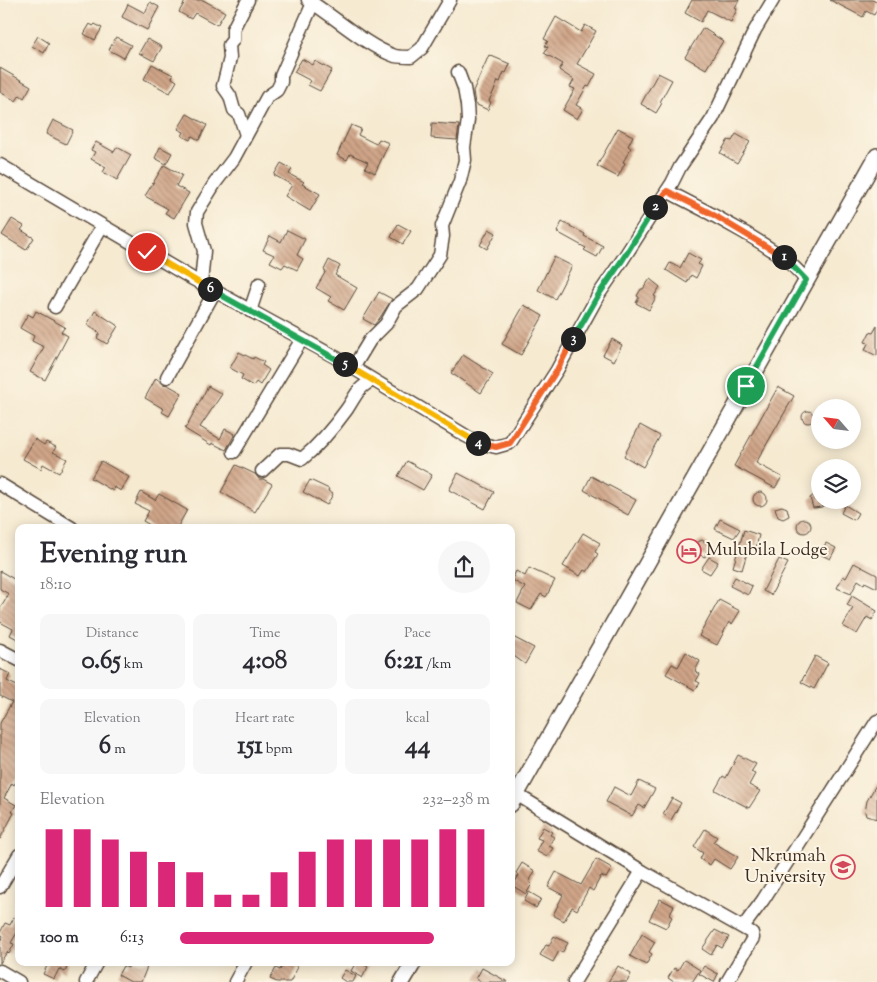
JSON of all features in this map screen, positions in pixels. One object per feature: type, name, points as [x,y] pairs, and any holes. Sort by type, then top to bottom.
[{"type":"street","points":[[246,136],[239,114],[234,110],[230,96],[223,86],[230,58],[229,45],[233,40],[233,29],[248,0]]},
{"type":"street","points":[[201,284],[204,251],[196,223],[196,212],[214,183],[234,158],[267,97],[277,90],[311,2],[374,46],[397,56],[411,57],[422,48],[450,0]]},
{"type":"street","points":[[0,165],[201,284],[353,368],[479,444],[496,447],[510,443],[557,370],[599,294],[713,118],[755,30],[773,0]]},
{"type":"street","points":[[353,368],[370,340],[386,324],[396,306],[418,289],[440,255],[443,236],[442,226],[460,181],[465,160],[464,147],[468,120],[467,105],[464,88],[458,72]]},
{"type":"street","points":[[515,793],[806,280],[876,162]]},
{"type":"street","points":[[667,191],[775,250],[787,259],[806,280]]},
{"type":"street","points":[[55,307],[102,226]]},
{"type":"street","points":[[250,311],[259,284]]},
{"type":"street","points":[[167,377],[215,292]]},
{"type":"street","points":[[234,452],[302,339]]},
{"type":"street","points":[[262,471],[280,454],[289,454],[302,459],[315,449],[360,388],[372,380]]},
{"type":"street","points":[[0,484],[65,524]]},
{"type":"street","points":[[0,650],[15,658]]},
{"type":"street","points":[[743,927],[763,900],[877,722]]},
{"type":"street","points":[[515,798],[752,933],[753,938],[727,982]]},
{"type":"street","points":[[0,887],[15,862]]},
{"type":"street","points":[[574,982],[642,871]]},
{"type":"street","points":[[86,982],[96,966]]},
{"type":"street","points":[[235,982],[244,966]]},
{"type":"street","points":[[402,982],[412,966]]},
{"type":"street","points":[[0,971],[19,982]]},
{"type":"building","points":[[186,0],[203,0],[225,12],[217,25],[195,13],[191,19],[179,12]]},
{"type":"building","points":[[692,0],[739,0],[731,22],[707,10],[701,22],[685,13]]},
{"type":"building","points":[[830,0],[872,0],[877,2],[877,9],[874,15],[866,11],[863,17]]},
{"type":"building","points":[[150,2],[159,7],[147,30],[122,17],[128,4],[145,13]]},
{"type":"building","points":[[556,17],[581,32],[585,25],[596,31],[577,64],[596,74],[576,105],[583,109],[577,119],[563,110],[575,89],[570,87],[574,80],[559,70],[563,64],[544,53],[548,47],[545,46],[548,41],[544,39]]},
{"type":"building","points":[[90,24],[93,26],[95,24],[102,28],[95,40],[84,34]]},
{"type":"building","points":[[703,28],[723,41],[706,69],[685,57]]},
{"type":"building","points":[[38,36],[49,43],[44,53],[32,46]]},
{"type":"building","points":[[116,37],[131,45],[124,58],[109,50]]},
{"type":"building","points":[[147,39],[162,47],[154,61],[139,53]]},
{"type":"building","points":[[489,55],[510,64],[500,82],[498,81],[489,101],[491,102],[488,110],[475,104],[473,91]]},
{"type":"building","points":[[302,59],[313,65],[315,61],[332,70],[320,91],[308,85],[311,81],[294,72]]},
{"type":"building","points":[[152,64],[173,75],[172,78],[177,81],[170,93],[144,79]]},
{"type":"building","points":[[0,68],[31,86],[24,98],[20,95],[16,101],[0,92]]},
{"type":"building","points":[[658,73],[672,80],[656,113],[641,104]]},
{"type":"building","points":[[187,114],[207,125],[199,140],[192,136],[190,140],[182,136],[184,132],[178,129]]},
{"type":"building","points":[[53,120],[73,130],[66,144],[46,134]]},
{"type":"building","points":[[432,123],[459,125],[457,140],[431,138]]},
{"type":"building","points":[[351,125],[361,129],[358,135],[376,144],[379,139],[389,143],[375,173],[365,168],[368,162],[350,154],[347,160],[337,155]]},
{"type":"building","points":[[618,128],[633,136],[628,146],[631,148],[623,162],[625,163],[618,177],[597,166]]},
{"type":"building","points":[[736,134],[750,142],[737,163],[720,153],[728,140],[732,141]]},
{"type":"building","points":[[96,142],[114,152],[117,147],[131,155],[117,180],[103,172],[106,167],[91,159],[95,152],[91,150]]},
{"type":"building","points":[[160,147],[172,153],[166,164],[155,158]]},
{"type":"building","points":[[281,163],[292,169],[289,174],[320,194],[310,211],[285,196],[292,185],[274,175]]},
{"type":"building","points":[[164,165],[182,175],[176,186],[189,193],[174,218],[165,213],[168,209],[145,196]]},
{"type":"building","points":[[12,219],[24,226],[21,230],[34,238],[26,250],[2,235]]},
{"type":"building","points":[[562,222],[603,246],[597,257],[584,250],[586,248],[557,232]]},
{"type":"building","points":[[398,224],[411,231],[403,244],[391,237]]},
{"type":"building","points":[[489,229],[496,233],[487,249],[480,245]]},
{"type":"building","points":[[287,230],[305,239],[297,255],[303,259],[297,270],[285,264],[282,268],[270,262],[274,255],[263,250],[270,236],[281,242]]},
{"type":"building","points":[[688,253],[701,260],[698,264],[702,266],[696,278],[691,275],[687,283],[666,270],[670,263],[680,268]]},
{"type":"building","points":[[554,257],[572,266],[555,299],[538,290]]},
{"type":"building","points":[[329,260],[340,266],[335,275],[357,288],[344,310],[328,301],[331,297],[316,288],[326,271],[324,270]]},
{"type":"building","points":[[650,279],[660,287],[654,296],[656,297],[649,310],[636,303],[641,289]]},
{"type":"building","points":[[379,292],[392,299],[374,325],[363,319]]},
{"type":"building","points":[[524,305],[543,316],[521,355],[502,344]]},
{"type":"building","points":[[36,311],[65,327],[61,332],[68,336],[45,380],[30,372],[44,347],[32,341],[34,336],[20,328],[28,314],[33,317]]},
{"type":"building","points":[[95,311],[118,326],[107,344],[97,338],[100,333],[87,325]]},
{"type":"building","points":[[877,326],[877,356],[865,350],[868,343],[865,342],[870,332],[873,333]]},
{"type":"building","points":[[612,339],[622,345],[614,361],[603,355]]},
{"type":"building","points":[[239,352],[264,362],[262,365],[269,370],[260,385],[256,382],[253,386],[241,379],[243,375],[230,368]]},
{"type":"building","points":[[463,355],[493,374],[481,393],[451,373]]},
{"type":"building","points":[[156,378],[163,384],[182,393],[169,416],[162,412],[164,409],[145,398]]},
{"type":"building","points":[[208,386],[222,394],[200,427],[220,439],[225,429],[235,434],[226,450],[212,443],[211,445],[185,429]]},
{"type":"building","points":[[778,387],[794,396],[756,463],[782,477],[775,488],[734,466]]},
{"type":"building","points":[[810,411],[811,423],[803,422],[803,412]]},
{"type":"building","points":[[640,425],[660,436],[643,467],[624,456]]},
{"type":"building","points":[[35,439],[44,445],[46,442],[56,447],[53,452],[67,459],[59,473],[43,464],[41,469],[23,459]]},
{"type":"building","points":[[101,461],[129,477],[121,491],[114,487],[113,491],[91,478]]},
{"type":"building","points":[[407,461],[432,475],[423,490],[398,476]]},
{"type":"building","points":[[236,465],[255,474],[259,479],[272,484],[255,512],[221,492]]},
{"type":"building","points":[[458,473],[494,492],[485,509],[449,490]]},
{"type":"building","points":[[591,476],[636,500],[628,515],[584,490]]},
{"type":"building","points":[[310,480],[329,489],[328,491],[333,494],[327,505],[303,492]]},
{"type":"building","points":[[141,492],[155,500],[159,494],[187,510],[179,524],[148,524],[143,521],[149,511],[135,504]]},
{"type":"building","points":[[757,492],[763,492],[767,499],[763,506],[757,506],[753,502],[753,496]]},
{"type":"building","points":[[782,506],[787,508],[789,516],[783,519],[778,517],[775,508]]},
{"type":"building","points":[[843,509],[852,509],[858,513],[854,520],[841,513]]},
{"type":"building","points":[[720,519],[740,529],[734,538],[715,529]]},
{"type":"building","points":[[804,519],[809,521],[811,526],[809,531],[804,533],[799,531],[797,526],[799,521]]},
{"type":"building","points":[[744,530],[759,535],[756,548],[749,546],[742,570],[733,567]]},
{"type":"building","points":[[583,533],[600,543],[595,552],[598,554],[587,572],[584,570],[580,576],[563,566]]},
{"type":"building","points":[[702,540],[707,543],[708,547],[705,557],[698,554],[694,549],[696,543]]},
{"type":"building","points":[[826,543],[836,548],[830,559],[820,554]]},
{"type":"building","points":[[709,557],[718,562],[710,574],[701,569]]},
{"type":"building","points":[[779,559],[788,563],[771,595],[763,591]]},
{"type":"building","points":[[854,563],[877,575],[877,588],[858,580],[851,594],[837,588],[843,576],[846,578]]},
{"type":"building","points":[[529,568],[555,580],[546,597],[541,594],[531,610],[517,603],[525,587],[515,582],[515,573],[516,571],[525,576]]},
{"type":"building","points":[[0,571],[15,580],[15,638],[10,635],[13,629],[0,622],[0,609],[9,594],[0,589]]},
{"type":"building","points":[[735,577],[752,586],[748,595],[730,586]]},
{"type":"building","points":[[852,596],[877,611],[872,620],[867,617],[857,634],[843,626],[853,608],[847,605]]},
{"type":"building","points":[[719,600],[740,611],[732,624],[729,622],[717,645],[699,636]]},
{"type":"building","points":[[515,638],[534,648],[525,664],[515,657]]},
{"type":"building","points":[[686,652],[700,661],[695,671],[700,674],[696,681],[700,683],[695,690],[666,674],[672,664],[678,667]]},
{"type":"building","points":[[815,656],[828,663],[814,689],[801,682]]},
{"type":"building","points":[[0,669],[10,674],[7,681],[15,685],[15,783],[14,785],[12,783],[4,798],[15,804],[15,807],[12,812],[14,813],[0,839],[0,723],[12,702],[0,696]]},
{"type":"building","points":[[738,755],[756,764],[751,772],[755,774],[749,785],[760,791],[749,808],[715,790],[723,776],[726,778]]},
{"type":"building","points":[[639,781],[655,789],[644,808],[639,805],[632,816],[606,802],[614,787],[631,796]]},
{"type":"building","points":[[877,783],[877,819],[866,816],[865,812],[867,801]]},
{"type":"building","points":[[672,798],[681,803],[671,820],[663,814]]},
{"type":"building","points":[[543,827],[552,832],[550,835],[554,837],[549,846],[553,848],[547,857],[536,851],[542,840],[537,838]]},
{"type":"building","points":[[705,829],[717,837],[713,842],[738,857],[730,869],[714,859],[710,865],[700,859],[703,853],[694,847]]},
{"type":"building","points":[[596,859],[612,868],[606,878],[601,876],[593,891],[589,888],[577,910],[572,907],[564,921],[553,915],[563,895],[548,887],[556,872],[581,885]]},
{"type":"building","points":[[522,863],[535,871],[529,882],[532,884],[526,894],[515,887],[515,882],[519,875],[516,873]]},
{"type":"building","points":[[529,892],[541,899],[536,908],[524,901]]},
{"type":"building","points":[[660,899],[674,906],[669,915],[672,917],[666,928],[649,920]]},
{"type":"building","points":[[15,916],[15,936],[11,943],[14,944],[9,954],[7,952],[0,963],[0,941],[3,936],[0,933],[5,923],[10,925]]},
{"type":"building","points":[[715,930],[729,937],[722,948],[717,945],[711,955],[702,949]]},
{"type":"building","points":[[642,934],[655,942],[649,952],[652,954],[646,965],[630,956]]},
{"type":"building","points":[[554,936],[568,943],[562,953],[559,951],[553,962],[540,955],[546,945],[549,946]]},
{"type":"building","points":[[684,960],[700,970],[692,982],[674,982],[668,978],[674,968],[678,970]]},
{"type":"building","points":[[47,966],[67,966],[65,972],[59,969],[54,979],[43,974]]},
{"type":"building","points":[[123,966],[128,968],[129,966],[147,966],[141,982],[131,982],[118,975]]},
{"type":"building","points":[[282,966],[298,967],[290,982],[277,982],[270,979],[276,968],[280,970]]},
{"type":"building","points":[[354,966],[368,967],[362,978],[351,971]]},
{"type":"building","points":[[618,966],[631,974],[627,982],[608,982]]},
{"type":"building","points":[[704,966],[718,974],[714,982],[699,974]]},
{"type":"building","points":[[482,968],[508,982],[482,982],[476,979]]},
{"type":"building","points":[[345,970],[356,976],[353,982],[346,982],[340,978]]},
{"type":"place","name":"Mulubila Lodge","points":[[689,551]]},
{"type":"place","name":"Nkrumah University","points":[[843,867]]},
{"type":"route","points":[[147,252],[201,284],[335,357],[479,444],[496,447],[510,443],[557,370],[599,294],[667,191],[775,250],[799,270],[806,280],[746,386]]}]
